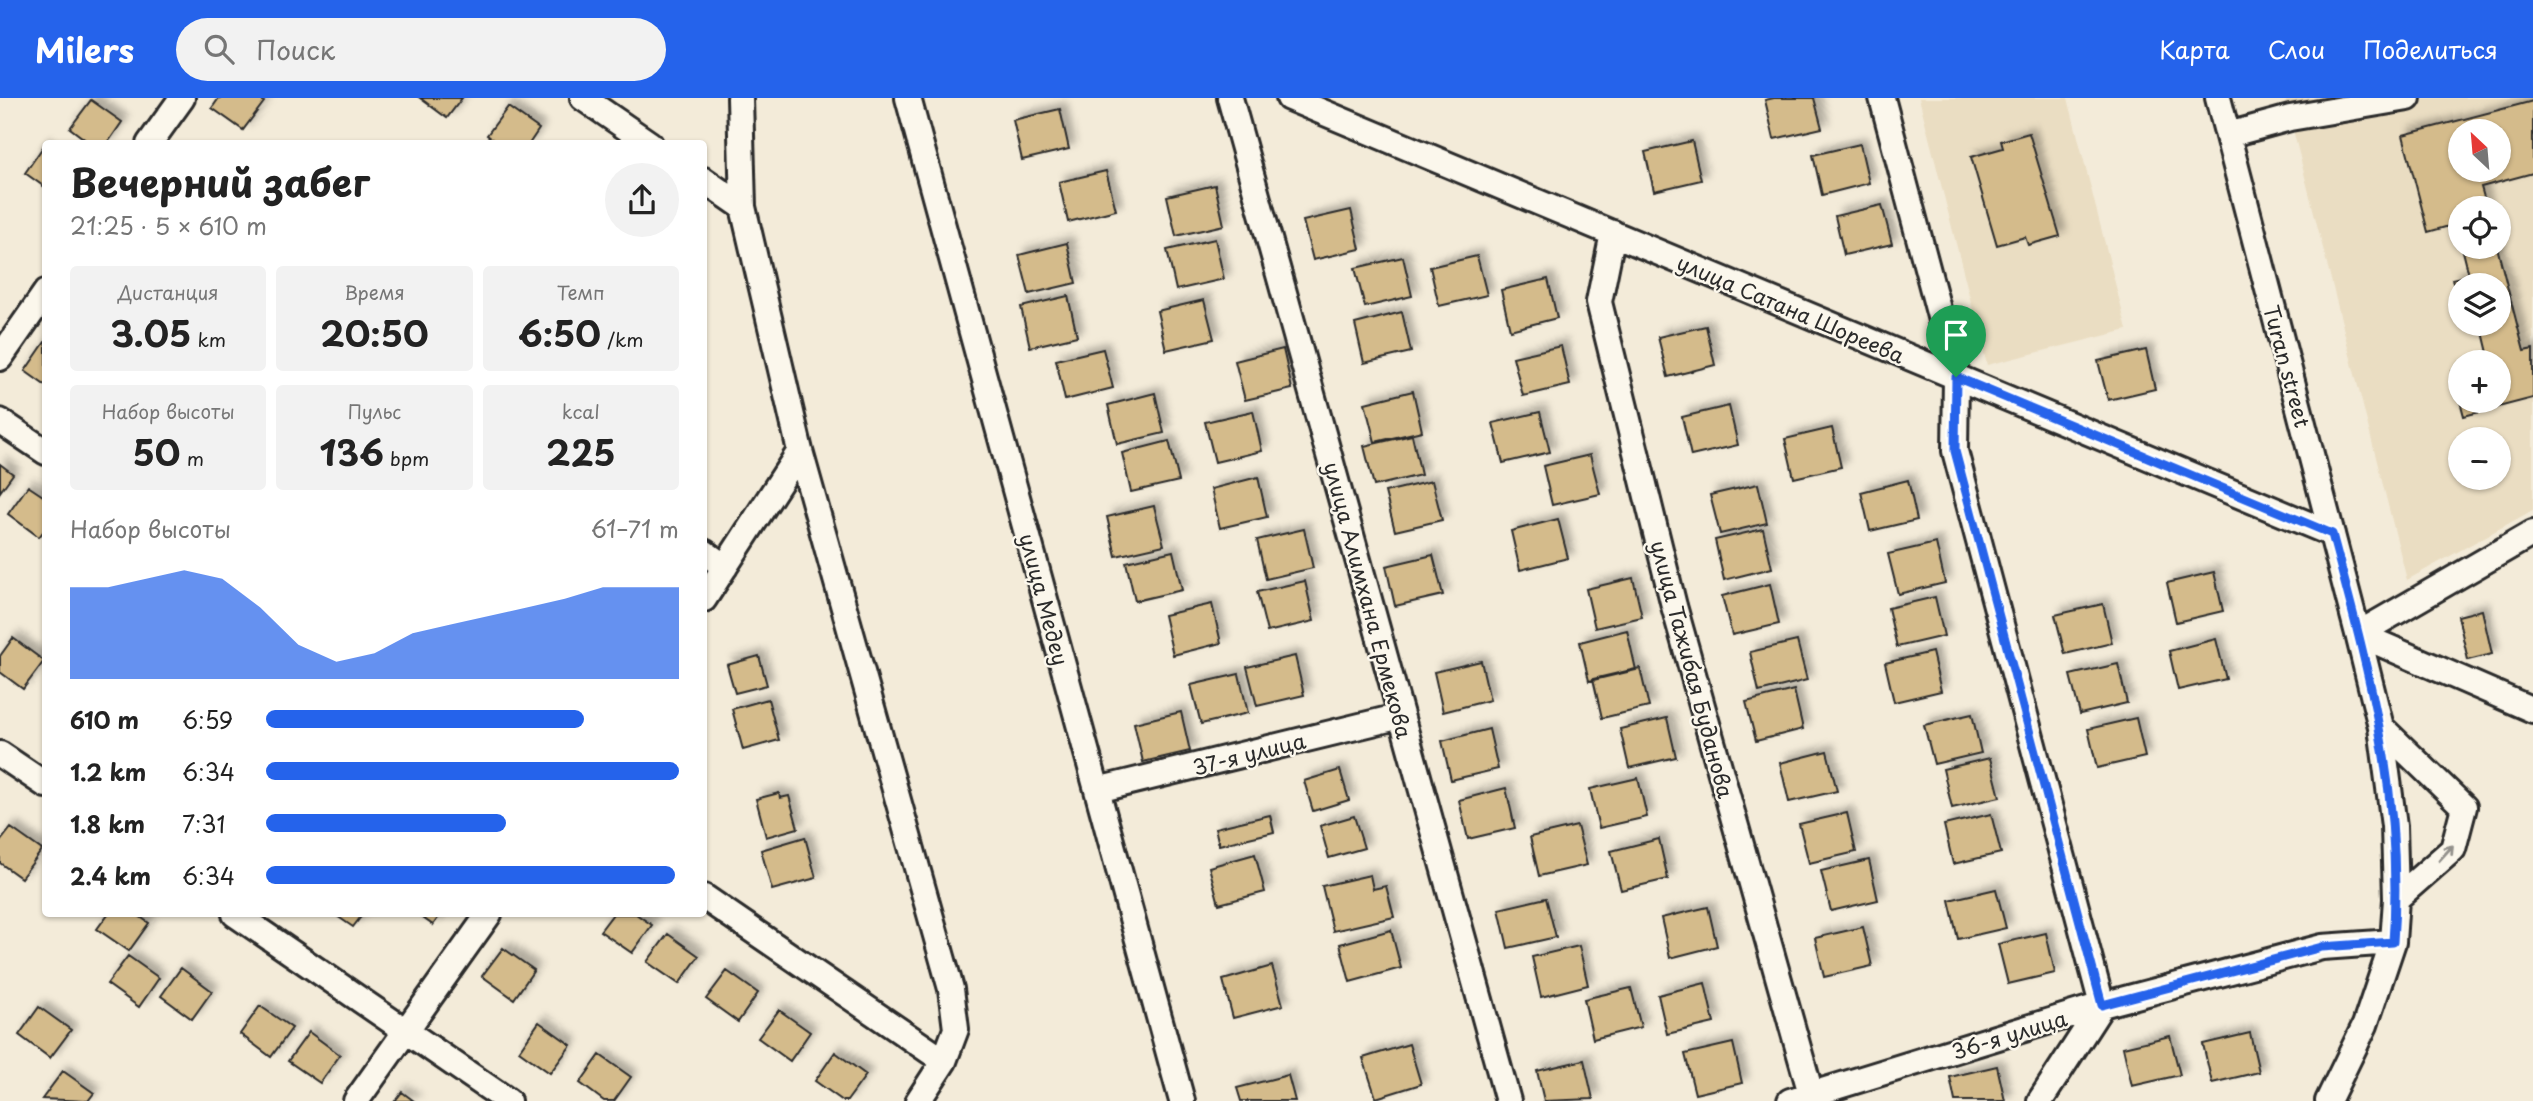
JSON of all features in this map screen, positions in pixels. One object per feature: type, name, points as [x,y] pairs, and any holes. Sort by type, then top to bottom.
[{"type":"street","points":[[152,140],[182,98]]},
{"type":"street","points":[[583,98],[644,140]]},
{"type":"street","points":[[740,98],[743,207],[800,451],[951,989],[956,1028],[944,1061],[918,1101]]},
{"type":"street","name":"улица Медеу","points":[[908,98],[1182,1101]]},
{"type":"street","name":"улица Алимхана Ермекова","points":[[1230,98],[1508,1101]]},
{"type":"street","name":"улица Сатана Шореева","points":[[1289,98],[2332,534]]},
{"type":"street","points":[[1882,98],[1956,377],[1955,451],[2102,1005],[2040,1101]]},
{"type":"street","name":"Turan street","points":[[2218,98],[2381,727],[2394,826],[2396,899],[2393,942],[2365,1025],[2328,1101]]},
{"type":"street","points":[[2228,135],[2290,118],[2408,98]]},
{"type":"street","points":[[707,182],[743,207]]},
{"type":"street","name":"улица Тажибая Буданова","points":[[1613,233],[1599,302],[1674,606],[1805,1099]]},
{"type":"street","points":[[0,358],[42,298]]},
{"type":"street","points":[[0,421],[42,449]]},
{"type":"street","points":[[707,594],[800,451]]},
{"type":"street","points":[[2358,634],[2533,533]]},
{"type":"street","points":[[707,554],[725,567]]},
{"type":"street","points":[[2358,634],[2533,710]]},
{"type":"street","name":"37-я улица","points":[[1097,790],[1401,716]]},
{"type":"street","points":[[2381,727],[2464,807],[2453,849],[2396,899]]},
{"type":"street","points":[[0,754],[42,782]]},
{"type":"street","points":[[707,899],[944,1061]]},
{"type":"street","points":[[239,917],[508,1101]]},
{"type":"street","points":[[356,1101],[487,917]]},
{"type":"street","name":"36-я улица","points":[[1805,1099],[2102,1005],[2322,947],[2393,942]]},
{"type":"shaded area","points":[[1919,98],[2068,98],[2127,330],[1987,365]]},
{"type":"shaded area","points":[[2285,98],[2533,98],[2533,510],[2407,580]]},
{"type":"building","points":[[219,98],[259,98],[264,102],[243,130],[212,108]]},
{"type":"building","points":[[420,98],[462,98],[447,118]]},
{"type":"building","points":[[1814,98],[1822,128],[1774,139],[1765,100]]},
{"type":"building","points":[[91,100],[122,122],[110,140],[86,140],[70,128]]},
{"type":"building","points":[[2533,101],[2533,173],[2511,179],[2511,119],[2464,119]]},
{"type":"building","points":[[508,107],[539,129],[532,140],[494,140],[487,135]]},
{"type":"building","points":[[1060,109],[1069,149],[1022,160],[1013,120]]},
{"type":"building","points":[[2448,123],[2448,182],[2500,182],[2481,187],[2484,196],[2448,196],[2448,226],[2428,232],[2403,135]]},
{"type":"building","points":[[2029,133],[2060,236],[2028,245],[2025,237],[1997,245],[1971,157],[2003,148],[2001,141]]},
{"type":"building","points":[[1692,141],[1701,180],[1654,191],[1645,152]]},
{"type":"building","points":[[1860,144],[1869,183],[1822,195],[1813,155]]},
{"type":"building","points":[[42,148],[42,185],[25,173]]},
{"type":"building","points":[[1106,171],[1116,210],[1068,222],[1059,182]]},
{"type":"building","points":[[1215,185],[1224,225],[1176,236],[1167,196]]},
{"type":"building","points":[[1882,205],[1892,244],[1844,255],[1835,216]]},
{"type":"building","points":[[1351,210],[1360,249],[1313,260],[1303,221]]},
{"type":"building","points":[[1215,239],[1224,279],[1176,290],[1167,250]]},
{"type":"building","points":[[1067,243],[1076,283],[1029,294],[1019,255]]},
{"type":"building","points":[[1477,256],[1487,295],[1439,306],[1430,267]]},
{"type":"building","points":[[1403,257],[1412,296],[1365,307],[1355,268]]},
{"type":"building","points":[[2465,259],[2500,259],[2504,273],[2468,273]]},
{"type":"building","points":[[1548,279],[1557,318],[1510,330],[1501,290]]},
{"type":"building","points":[[1068,296],[1077,336],[1030,347],[1021,307]]},
{"type":"building","points":[[1204,300],[1214,339],[1166,350],[1157,311]]},
{"type":"building","points":[[2511,301],[2524,351],[2533,349],[2533,398],[2511,404],[2511,350],[2487,350],[2484,336],[2511,336]]},
{"type":"building","points":[[1402,312],[1411,352],[1364,363],[1355,324]]},
{"type":"building","points":[[1706,326],[1715,365],[1668,377],[1658,337]]},
{"type":"building","points":[[42,346],[42,383],[25,371]]},
{"type":"building","points":[[1561,346],[1570,385],[1523,396],[1513,357]]},
{"type":"building","points":[[1103,349],[1113,388],[1065,400],[1056,360]]},
{"type":"building","points":[[1283,349],[1292,389],[1245,400],[1235,361]]},
{"type":"building","points":[[2146,350],[2155,389],[2108,400],[2098,361]]},
{"type":"building","points":[[1413,391],[1422,431],[1375,442],[1365,403]]},
{"type":"building","points":[[1155,393],[1164,433],[1117,444],[1108,405]]},
{"type":"building","points":[[1729,406],[1738,445],[1691,456],[1682,417]]},
{"type":"building","points":[[1253,411],[1262,451],[1215,462],[1205,422]]},
{"type":"building","points":[[1540,412],[1550,452],[1503,463],[1493,423]]},
{"type":"building","points":[[1832,428],[1841,467],[1794,478],[1785,439]]},
{"type":"building","points":[[1412,435],[1421,475],[1374,486],[1364,446]]},
{"type":"building","points":[[1169,441],[1179,481],[1131,492],[1122,453]]},
{"type":"building","points":[[1590,455],[1600,494],[1552,505],[1543,466]]},
{"type":"building","points":[[0,464],[13,474],[0,492]]},
{"type":"building","points":[[1258,477],[1267,517],[1220,528],[1211,489]]},
{"type":"building","points":[[1908,480],[1917,520],[1870,531],[1861,492]]},
{"type":"building","points":[[1432,481],[1442,520],[1395,531],[1385,492]]},
{"type":"building","points":[[1758,484],[1767,523],[1720,534],[1710,495]]},
{"type":"building","points":[[28,486],[42,495],[42,533],[39,537],[8,514]]},
{"type":"building","points":[[1154,506],[1164,545],[1116,556],[1107,517]]},
{"type":"building","points":[[1558,519],[1568,558],[1520,570],[1511,531]]},
{"type":"building","points":[[1304,529],[1313,568],[1266,579],[1257,540]]},
{"type":"building","points":[[1763,529],[1772,568],[1724,580],[1715,540]]},
{"type":"building","points":[[1936,543],[1945,583],[1898,594],[1888,554]]},
{"type":"building","points":[[1173,551],[1182,590],[1135,601],[1126,562]]},
{"type":"building","points":[[1433,555],[1443,595],[1395,606],[1386,566]]},
{"type":"building","points":[[2214,572],[2223,611],[2176,622],[2167,583]]},
{"type":"building","points":[[1633,578],[1642,617],[1595,628],[1586,589]]},
{"type":"building","points":[[1305,581],[1314,621],[1267,632],[1257,592]]},
{"type":"building","points":[[1770,584],[1779,624],[1732,635],[1722,596]]},
{"type":"building","points":[[1935,597],[1944,636],[1897,647],[1888,608]]},
{"type":"building","points":[[1212,604],[1221,643],[1173,655],[1164,615]]},
{"type":"building","points":[[2103,604],[2112,643],[2065,654],[2055,615]]},
{"type":"building","points":[[2482,610],[2492,654],[2468,660],[2458,616]]},
{"type":"building","points":[[1627,630],[1636,670],[1589,681],[1580,642]]},
{"type":"building","points":[[13,638],[42,660],[42,664],[23,689],[0,672],[0,656]]},
{"type":"building","points":[[2216,639],[2226,679],[2178,690],[2169,651]]},
{"type":"building","points":[[1797,641],[1807,680],[1759,692],[1750,652]]},
{"type":"building","points":[[1932,652],[1941,691],[1894,702],[1885,663]]},
{"type":"building","points":[[759,656],[767,685],[735,693],[727,665]]},
{"type":"building","points":[[1295,656],[1304,695],[1257,706],[1247,667]]},
{"type":"building","points":[[1481,661],[1490,700],[1443,712],[1434,672]]},
{"type":"building","points":[[2118,664],[2127,703],[2080,714],[2070,675]]},
{"type":"building","points":[[1640,668],[1649,707],[1602,718],[1593,679]]},
{"type":"building","points":[[1239,674],[1248,713],[1201,724],[1191,685]]},
{"type":"building","points":[[1794,690],[1803,729],[1756,741],[1746,702]]},
{"type":"building","points":[[768,699],[779,740],[743,750],[732,709]]},
{"type":"building","points":[[1181,712],[1190,751],[1143,762],[1134,723]]},
{"type":"building","points":[[1972,714],[1981,753],[1934,764],[1924,725]]},
{"type":"building","points":[[1667,718],[1676,757],[1629,768],[1620,729]]},
{"type":"building","points":[[2136,718],[2145,757],[2097,768],[2088,729]]},
{"type":"building","points":[[1489,729],[1498,769],[1451,780],[1442,741]]},
{"type":"building","points":[[1827,751],[1837,791],[1789,802],[1780,763]]},
{"type":"building","points":[[1990,758],[2000,797],[1952,808],[1943,769]]},
{"type":"building","points":[[1340,770],[1349,800],[1313,811],[1304,781]]},
{"type":"building","points":[[1638,778],[1647,817],[1599,828],[1590,789]]},
{"type":"building","points":[[1506,788],[1515,828],[1468,839],[1459,800]]},
{"type":"building","points":[[779,793],[780,798],[789,796],[798,828],[766,837],[756,799]]},
{"type":"building","points":[[1847,813],[1856,852],[1809,863],[1799,824]]},
{"type":"building","points":[[1991,814],[2001,853],[1953,864],[1944,825]]},
{"type":"building","points":[[1270,815],[1274,832],[1219,845],[1215,828]]},
{"type":"building","points":[[1354,816],[1364,848],[1329,858],[1320,826]]},
{"type":"building","points":[[1577,826],[1587,865],[1539,876],[1530,837]]},
{"type":"building","points":[[11,828],[42,850],[21,878],[0,863],[0,842]]},
{"type":"building","points":[[805,837],[816,878],[772,890],[761,850]]},
{"type":"building","points":[[1659,839],[1668,879],[1621,890],[1611,851]]},
{"type":"building","points":[[1255,854],[1265,892],[1219,904],[1209,867]]},
{"type":"building","points":[[1869,860],[1878,900],[1831,911],[1821,871]]},
{"type":"building","points":[[1370,875],[1373,889],[1386,886],[1394,917],[1333,931],[1322,886]]},
{"type":"building","points":[[1996,889],[2006,928],[1958,939],[1949,900]]},
{"type":"building","points":[[1546,898],[1556,937],[1508,948],[1499,909]]},
{"type":"building","points":[[1708,907],[1717,946],[1670,958],[1661,918]]},
{"type":"building","points":[[106,917],[140,917],[149,923],[129,951],[97,929]]},
{"type":"building","points":[[338,917],[361,917],[353,927]]},
{"type":"building","points":[[421,917],[439,917],[433,925]]},
{"type":"building","points":[[611,917],[640,917],[652,925],[632,953],[600,931]]},
{"type":"building","points":[[1863,927],[1872,966],[1824,977],[1815,938]]},
{"type":"building","points":[[1391,930],[1401,968],[1350,982],[1340,944]]},
{"type":"building","points":[[2046,933],[2055,973],[2008,984],[1998,944]]},
{"type":"building","points":[[668,934],[699,956],[679,984],[647,962]]},
{"type":"building","points":[[1579,946],[1588,985],[1541,997],[1532,957]]},
{"type":"building","points":[[503,948],[534,970],[514,999],[482,976]]},
{"type":"building","points":[[128,956],[159,978],[139,1007],[107,984]]},
{"type":"building","points":[[1272,966],[1283,1005],[1233,1018],[1223,980]]},
{"type":"building","points":[[181,968],[212,991],[192,1019],[161,996]]},
{"type":"building","points":[[727,971],[758,993],[738,1022],[706,999]]},
{"type":"building","points":[[1705,983],[1714,1023],[1667,1034],[1658,995]]},
{"type":"building","points":[[1631,988],[1641,1027],[1593,1039],[1584,999]]},
{"type":"building","points":[[260,1006],[292,1028],[271,1057],[240,1034]]},
{"type":"building","points":[[39,1007],[71,1030],[50,1058],[19,1035]]},
{"type":"building","points":[[779,1010],[810,1032],[790,1061],[758,1038]]},
{"type":"building","points":[[539,1022],[571,1045],[550,1073],[519,1051]]},
{"type":"building","points":[[309,1032],[340,1055],[320,1083],[288,1061]]},
{"type":"building","points":[[2250,1033],[2259,1072],[2212,1083],[2203,1044]]},
{"type":"building","points":[[2170,1036],[2180,1075],[2132,1086],[2123,1047]]},
{"type":"building","points":[[1733,1043],[1742,1083],[1695,1094],[1685,1054]]},
{"type":"building","points":[[1409,1044],[1421,1084],[1376,1098],[1363,1058]]},
{"type":"building","points":[[835,1052],[866,1075],[847,1101],[843,1101],[815,1081]]},
{"type":"building","points":[[600,1055],[631,1077],[614,1101],[604,1101],[580,1083]]},
{"type":"building","points":[[1584,1060],[1593,1099],[1544,1101],[1537,1071]]},
{"type":"building","points":[[1997,1066],[2005,1101],[1955,1101],[1950,1077]]},
{"type":"building","points":[[63,1071],[94,1093],[88,1101],[42,1099]]},
{"type":"building","points":[[1288,1075],[1295,1101],[1241,1101],[1237,1088]]},
{"type":"building","points":[[402,1092],[414,1101],[395,1101]]},
{"type":"route","points":[[1956,377],[2332,534],[2381,727],[2394,826],[2396,899],[2393,942],[2322,947],[2102,1005],[1955,451],[1956,377]]}]
